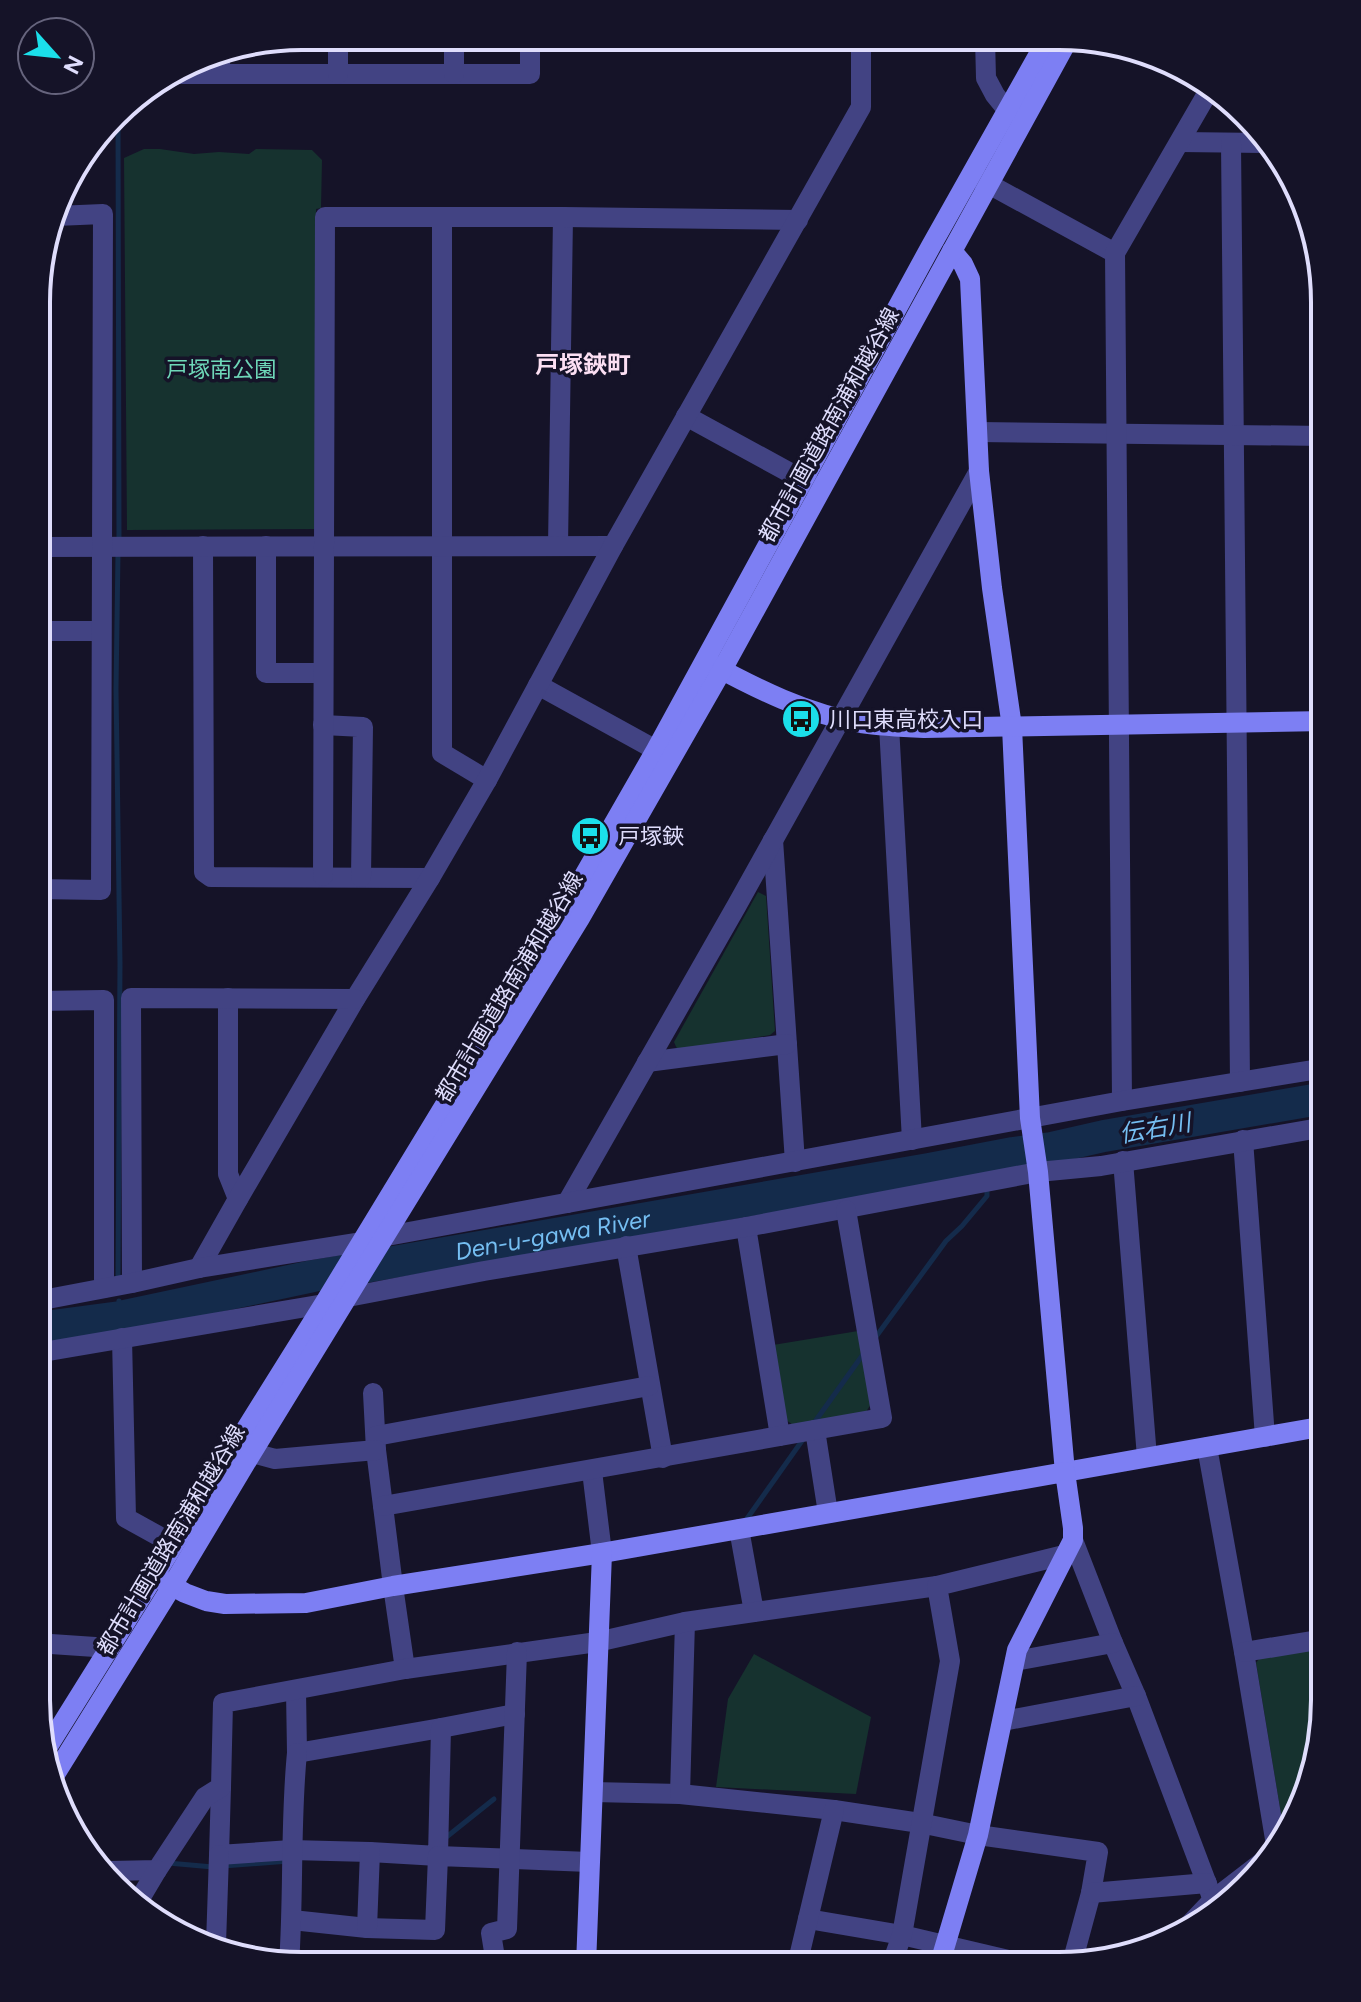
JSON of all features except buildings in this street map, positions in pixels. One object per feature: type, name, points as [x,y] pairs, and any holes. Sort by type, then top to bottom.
[{"type":"street","points":[[199,1268],[487,780],[613,546],[861,107],[861,50]]},
{"type":"street","points":[[985,50],[986,78],[1008,111]]},
{"type":"street","name":"都市計画道路南浦和越谷線","points":[[369,1246],[656,750],[713,665],[821,490],[952,251],[1008,111],[1041,50]]},
{"type":"street","name":"都市計画道路南浦和越谷線","points":[[54,1738],[173,1544],[242,1450],[580,918],[713,665],[802,480],[980,179],[1061,50]]},
{"type":"street","points":[[338,51],[338,74]]},
{"type":"street","points":[[454,51],[454,74]]},
{"type":"street","points":[[196,74],[530,74],[530,51]]},
{"type":"street","points":[[220,64],[220,74]]},
{"type":"street","points":[[1122,1101],[1115,253],[1205,97]]},
{"type":"street","points":[[1180,142],[1254,143]]},
{"type":"street","points":[[1231,143],[1240,1082]]},
{"type":"street","points":[[980,179],[1115,253]]},
{"type":"street","points":[[50,889],[101,890],[103,214],[66,216]]},
{"type":"street","points":[[323,876],[325,217],[798,220]]},
{"type":"street","points":[[442,217],[442,753],[487,780]]},
{"type":"street","points":[[558,546],[563,217]]},
{"type":"street","points":[[943,1952],[978,1835],[1017,1650],[1068,1547],[1073,1528],[1030,1118],[1012,727],[979,471],[970,279],[952,251]]},
{"type":"street","points":[[686,416],[821,490]]},
{"type":"street","points":[[978,432],[1311,436]]},
{"type":"street","points":[[567,1203],[979,471]]},
{"type":"street","points":[[203,546],[204,872],[211,877],[430,878]]},
{"type":"street","points":[[266,546],[266,673],[323,673]]},
{"type":"street","points":[[50,547],[613,546]]},
{"type":"street","points":[[50,631],[101,631]]},
{"type":"street","points":[[713,665],[783,699],[841,719],[889,726],[1012,727],[1311,721]]},
{"type":"street","points":[[538,685],[656,750]]},
{"type":"street","points":[[323,725],[363,727],[361,877]]},
{"type":"street","points":[[889,726],[912,1140]]},
{"type":"street","points":[[773,840],[795,1162]]},
{"type":"street","points":[[132,1283],[131,998],[355,999]]},
{"type":"street","points":[[228,998],[228,1174],[238,1199]]},
{"type":"street","points":[[50,1001],[104,1000],[104,1288]]},
{"type":"street","points":[[647,1062],[787,1044]]},
{"type":"street","points":[[50,1298],[199,1268],[369,1246],[567,1203],[1122,1101],[1310,1070]]},
{"type":"street","points":[[50,1351],[338,1296],[846,1210],[1038,1172],[1101,1166],[1310,1129]]},
{"type":"street","points":[[1243,1140],[1265,1437]]},
{"type":"street","points":[[1123,1161],[1147,1457]]},
{"type":"street","points":[[383,1506],[882,1418],[846,1210]]},
{"type":"street","points":[[746,1227],[780,1436]]},
{"type":"street","points":[[626,1246],[663,1458]]},
{"type":"street","points":[[122,1338],[126,1518],[173,1544]]},
{"type":"street","points":[[242,1450],[275,1459],[376,1443],[649,1386]]},
{"type":"street","points":[[373,1393],[383,1506],[405,1669]]},
{"type":"street","points":[[153,1576],[206,1601],[225,1604],[306,1603],[1310,1429]]},
{"type":"street","points":[[815,1430],[828,1513]]},
{"type":"street","points":[[1207,1447],[1273,1832]]},
{"type":"street","name":"都市計画道路南浦和越谷線","points":[[60,1767],[172,1586],[242,1450]]},
{"type":"street","points":[[586,1952],[602,1553],[592,1471]]},
{"type":"street","points":[[739,1529],[754,1612]]},
{"type":"street","points":[[216,1936],[223,1703],[405,1669],[597,1642],[685,1622],[937,1586],[1068,1547]]},
{"type":"street","points":[[1068,1547],[1136,1696],[1210,1892]]},
{"type":"street","points":[[896,1952],[902,1935],[950,1661],[937,1586]]},
{"type":"street","points":[[680,1794],[685,1622]]},
{"type":"street","points":[[1244,1652],[1310,1641]]},
{"type":"street","points":[[1015,1661],[1113,1643]]},
{"type":"street","points":[[50,1644],[110,1648]]},
{"type":"street","points":[[494,1952],[491,1933],[507,1929],[517,1652]]},
{"type":"street","points":[[290,1951],[293,1794],[297,1753],[296,1691]]},
{"type":"street","points":[[1003,1721],[1136,1696]]},
{"type":"street","points":[[297,1753],[515,1714]]},
{"type":"street","points":[[292,1920],[367,1928],[435,1930],[441,1728]]},
{"type":"street","points":[[143,1894],[205,1797],[221,1787]]},
{"type":"street","points":[[593,1792],[680,1794],[834,1810],[1098,1852],[1075,1951]]},
{"type":"street","points":[[800,1952],[834,1810]]},
{"type":"street","points":[[219,1855],[291,1850],[589,1862]]},
{"type":"street","points":[[367,1928],[370,1852]]},
{"type":"street","points":[[118,1871],[157,1870]]},
{"type":"street","points":[[1197,1910],[1210,1892],[1240,1874]]},
{"type":"street","points":[[1091,1893],[1210,1892]]},
{"type":"street","points":[[808,1919],[902,1935],[934,1952]]},
{"type":"green space","name":"戸塚南公園","points":[[144,149],[194,154],[249,154],[256,149],[312,150],[322,160],[321,208],[316,209],[318,529],[127,530],[124,158]]},
{"type":"green space","points":[[758,892],[766,896],[775,1031],[770,1035],[678,1051],[674,1042]]},
{"type":"green space","points":[[858,1331],[871,1404],[864,1415],[796,1427],[786,1420],[773,1345]]},
{"type":"green space","points":[[1310,1647],[1310,1716],[1306,1749],[1298,1781],[1281,1817],[1256,1663],[1261,1656]]},
{"type":"green space","points":[[754,1654],[871,1717],[856,1794],[716,1787],[728,1699]]},
{"type":"waterway","points":[[118,131],[119,543]]},
{"type":"waterway","points":[[118,553],[118,1279]]},
{"type":"waterway","name":"Den-u-gawa River","points":[[50,1326],[120,1317],[313,1276],[1310,1101]]},
{"type":"waterway","points":[[986,1159],[986,1178]]},
{"type":"waterway","points":[[875,1338],[946,1241],[987,1196],[987,1188]]},
{"type":"waterway","points":[[119,1301],[120,1317]]},
{"type":"waterway","points":[[814,1423],[864,1353]]},
{"type":"waterway","points":[[746,1520],[804,1438]]},
{"type":"waterway","points":[[444,1839],[494,1799]]},
{"type":"waterway","points":[[223,1866],[289,1861]]},
{"type":"waterway","points":[[168,1863],[213,1867]]},
{"type":"place","name":"川口東高校入口","points":[[801,719]]},
{"type":"place","name":"戸塚鋏","points":[[590,836]]},
{"type":"district","name":"戸塚鋏町","points":[[583,364]]},
{"type":"water label","name":"伝右川","points":[[1155,1128]]}]
